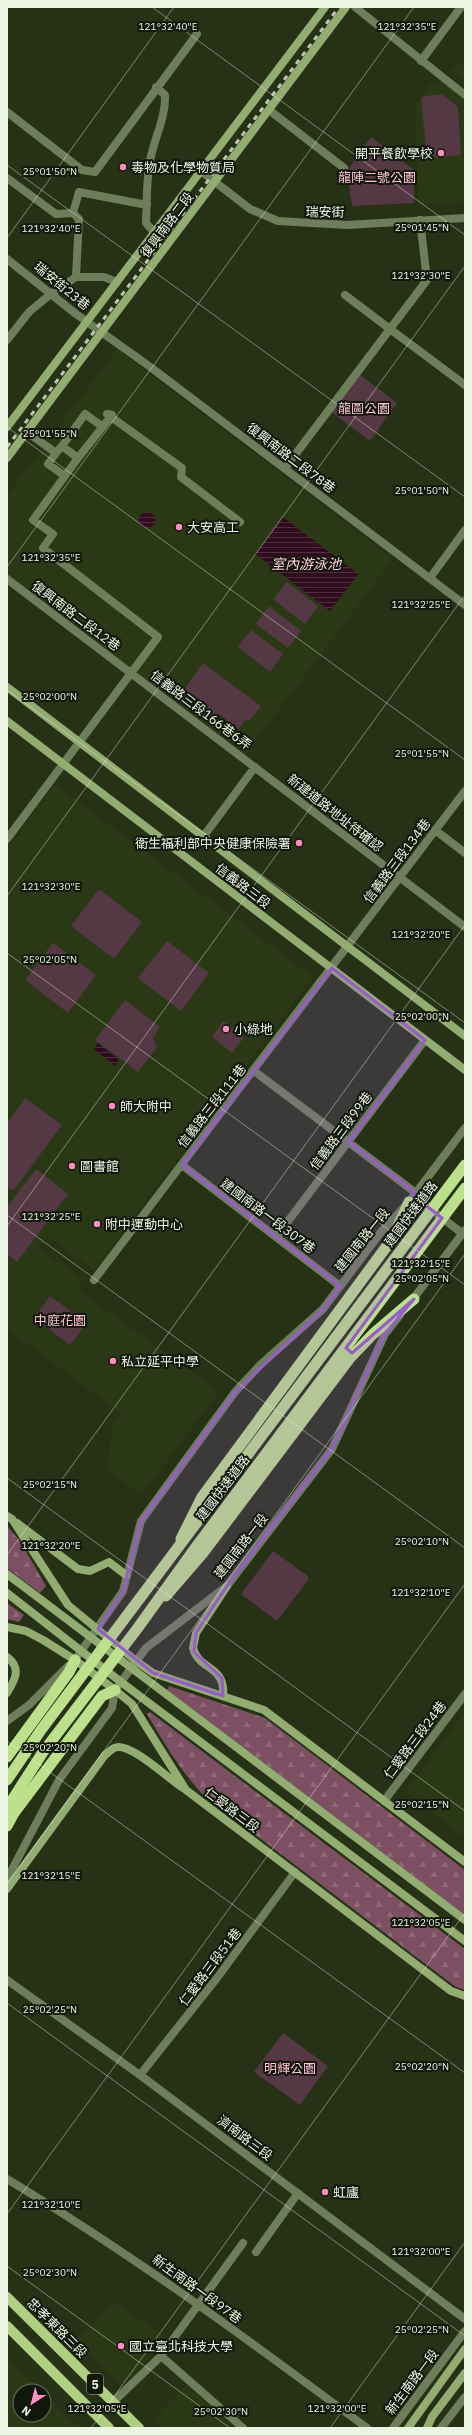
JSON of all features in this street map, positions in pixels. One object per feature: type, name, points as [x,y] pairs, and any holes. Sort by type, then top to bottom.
[{"type":"highway","name":"建國快速道路","points":[[7,1780],[41,1730],[465,1165]]},
{"type":"highway","name":"建國快速道路","points":[[7,1808],[43,1752],[137,1629],[196,1547],[465,1188]]},
{"type":"highway","points":[[172,1556],[202,1497],[392,1239],[413,1197]]},
{"type":"highway","points":[[137,1629],[203,1553],[336,1378],[373,1334],[414,1298]]},
{"type":"highway","points":[[7,1757],[69,1672],[78,1655]]},
{"type":"highway","points":[[7,1826],[14,1813],[102,1696],[118,1686]]},
{"type":"main road","name":"復興南路二段","points":[[7,427],[325,7]]},
{"type":"main road","name":"復興南路二段","points":[[7,458],[346,7]]},
{"type":"main road","name":"信義路三段","points":[[7,687],[465,1036]]},
{"type":"main road","name":"信義路三段","points":[[7,720],[465,1070]]},
{"type":"main road","points":[[9,1517],[78,1569],[90,1571],[109,1562],[126,1575]]},
{"type":"main road","points":[[9,1517],[68,1605],[136,1661],[153,1673],[264,1710],[465,1862]]},
{"type":"main road","points":[[7,1574],[465,1920]]},
{"type":"main road","points":[[223,1696],[224,1684],[222,1678],[198,1658],[193,1648],[196,1633],[227,1586]]},
{"type":"main road","name":"仁愛路三段","points":[[7,1593],[78,1655],[118,1686],[465,1941]]},
{"type":"main road","name":"仁愛路三段","points":[[7,1627],[26,1631],[78,1655]]},
{"type":"main road","points":[[7,1657],[14,1662],[17,1669],[16,1678],[7,1693]]},
{"type":"main road","name":"仁愛路三段","points":[[118,1686],[132,1704],[186,1790],[451,1991],[465,1996]]},
{"type":"main road","points":[[7,1889],[105,1755],[114,1748],[120,1747],[136,1754],[186,1790]]},
{"type":"main road","name":"忠孝東路三段","points":[[7,2297],[139,2428]]},
{"type":"main road","name":"5","points":[[7,2326],[108,2428]]},
{"type":"main road","name":"新生南路一段","points":[[408,2428],[465,2349]]},
{"type":"main road","points":[[427,2428],[432,2417],[465,2373]]},
{"type":"street","points":[[356,7],[465,95]]},
{"type":"street","points":[[421,61],[461,7]]},
{"type":"street","points":[[7,112],[82,170],[95,172],[156,87],[197,34]]},
{"type":"street","points":[[154,232],[146,224],[147,179],[150,159],[166,109],[165,95],[156,87]]},
{"type":"street","points":[[268,110],[344,168]]},
{"type":"street","name":"瑞安街","points":[[201,171],[214,183],[250,209],[278,221],[347,225],[465,218]]},
{"type":"street","points":[[7,178],[56,214],[73,213],[79,219],[76,277]]},
{"type":"street","points":[[73,213],[79,192],[147,205]]},
{"type":"street","points":[[285,468],[427,280],[420,220]]},
{"type":"street","name":"瑞安街23巷","points":[[7,259],[52,293],[86,322],[101,332]]},
{"type":"street","points":[[7,340],[29,312],[52,293],[76,277],[104,277],[117,282]]},
{"type":"street","points":[[345,295],[465,385]]},
{"type":"street","name":"復興南路二段78巷","points":[[101,332],[285,468],[465,605]]},
{"type":"street","points":[[65,476],[48,464],[85,414],[103,427]]},
{"type":"street","points":[[7,838],[158,637],[43,548],[53,534],[33,520],[78,458],[108,421],[112,415],[107,414],[114,419],[126,428],[132,432],[138,437],[182,468],[181,477],[240,522]]},
{"type":"street","points":[[27,432],[56,453]]},
{"type":"street","points":[[62,446],[78,458]]},
{"type":"street","points":[[430,578],[465,530]]},
{"type":"street","name":"復興南路二段12巷","points":[[7,579],[131,672]]},
{"type":"street","name":"信義路三段166巷6弄","points":[[131,672],[255,767]]},
{"type":"street","points":[[203,837],[255,767]]},
{"type":"street","name":"新建道路地址待確認","points":[[255,767],[465,927]]},
{"type":"street","name":"信義路三段134巷","points":[[348,946],[465,791]]},
{"type":"street","points":[[435,830],[465,853]]},
{"type":"street","name":"信義路三段111巷","points":[[94,1280],[348,946]]},
{"type":"street","name":"信義路三段99巷","points":[[276,1238],[425,1040]]},
{"type":"street","points":[[254,1071],[348,1142],[413,1197],[464,1232]]},
{"type":"street","name":"建國南路一段","points":[[7,1721],[29,1705],[78,1655],[119,1600],[141,1522],[235,1392],[260,1365],[323,1309],[381,1232],[413,1197],[465,1128]]},
{"type":"street","name":"建國南路一段307巷","points":[[182,1165],[340,1286]]},
{"type":"street","name":"建國南路一段","points":[[7,1879],[60,1780],[112,1708],[118,1686],[146,1648],[227,1586],[332,1449],[385,1334],[464,1232]]},
{"type":"street","name":"仁愛路三段24巷","points":[[384,1801],[465,1694]]},
{"type":"street","name":"仁愛路三段51巷","points":[[140,2075],[217,1978],[295,1872]]},
{"type":"street","name":"濟南路三段","points":[[7,1980],[140,2075],[465,2319]]},
{"type":"street","name":"新生南路一段97巷","points":[[7,2178],[78,2221],[198,2304],[367,2428]]},
{"type":"street","points":[[256,2252],[298,2193]]},
{"type":"street","points":[[113,2402],[161,2356],[243,2243]]},
{"type":"street","name":"新生南路一段","points":[[393,2428],[465,2331]]},
{"type":"street","points":[[161,2356],[243,2428]]},
{"type":"street","points":[[441,2428],[465,2397]]},
{"type":"highlighted area","points":[[332,968],[425,1040],[349,1142],[416,1193],[414,1196],[442,1218],[346,1348],[352,1353],[414,1299],[385,1334],[332,1449],[227,1586],[196,1633],[194,1652],[222,1678],[223,1696],[153,1673],[98,1629],[123,1591],[141,1521],[235,1392],[323,1309],[340,1286],[182,1165]]},
{"type":"shaded area","points":[[465,64],[465,81],[451,71],[456,65]]},
{"type":"shaded area","name":"開平餐飲學校","points":[[441,80],[465,98],[465,202],[418,205],[415,105],[432,81],[437,85]]},
{"type":"shaded area","name":"大安高工","points":[[117,349],[393,559],[245,755],[7,576],[7,495]]},
{"type":"shaded area","name":"師大附中","points":[[55,784],[313,977],[94,1270],[47,1236],[38,1248],[83,1279],[77,1289],[219,1392],[141,1495],[107,1468],[113,1425],[121,1413],[7,1329],[7,849]]},
{"type":"shaded area","points":[[465,1712],[465,1837],[405,1792]]},
{"type":"shaded area","name":"國立臺北科技大學","points":[[114,2303],[167,2337],[157,2351],[122,2387],[76,2341]]},
{"type":"shaded area","points":[[7,2359],[33,2383],[12,2383],[12,2423],[52,2423],[52,2401],[79,2428],[7,2428]]},
{"type":"shaded area","points":[[186,2385],[233,2426],[231,2428],[161,2428],[153,2420]]},
{"type":"green space","points":[[441,94],[458,107],[461,155],[427,158],[421,97]]},
{"type":"green space","name":"龍陣二號公園","points":[[371,137],[414,170],[414,203],[352,206],[347,171]]},
{"type":"green space","name":"龍圖公園","points":[[359,374],[397,403],[370,441],[331,412]]},
{"type":"green space","points":[[287,582],[318,606],[305,624],[273,599]]},
{"type":"green space","points":[[269,606],[301,631],[288,648],[256,624]]},
{"type":"green space","points":[[251,630],[283,654],[270,672],[238,647]]},
{"type":"green space","points":[[203,663],[261,706],[250,720],[244,721],[239,729],[219,714],[214,720],[180,695]]},
{"type":"green space","points":[[99,889],[142,922],[114,959],[71,926]]},
{"type":"green space","points":[[167,941],[209,973],[181,1011],[138,978]]},
{"type":"green space","points":[[53,943],[96,975],[68,1013],[25,980]]},
{"type":"green space","points":[[125,1000],[160,1027],[153,1038],[157,1047],[138,1072],[95,1040]]},
{"type":"green space","name":"小綠地","points":[[223,1021],[244,1037],[232,1053],[212,1037]]},
{"type":"green space","points":[[25,1098],[62,1125],[13,1191],[7,1186],[7,1123]]},
{"type":"green space","points":[[36,1169],[68,1194],[17,1262],[7,1254],[7,1207]]},
{"type":"green space","name":"中庭花園","points":[[50,1296],[87,1323],[70,1345],[34,1318]]},
{"type":"green space","points":[[7,1526],[20,1541],[46,1586],[40,1593],[7,1568]]},
{"type":"green space","points":[[273,1551],[308,1576],[308,1580],[277,1621],[241,1594]]},
{"type":"green space","points":[[7,1603],[24,1615],[19,1622],[7,1619]]},
{"type":"green space","points":[[169,1686],[265,1718],[465,1870],[465,1915],[167,1690]]},
{"type":"green space","points":[[150,1712],[465,1949],[465,1990],[456,1987],[203,1795],[187,1776],[166,1746],[147,1714]]},
{"type":"green space","name":"明輝公園","points":[[283,2033],[328,2066],[300,2105],[254,2072]]},
{"type":"water","points":[[147,512],[153,514],[155,520],[153,526],[147,528],[141,526],[139,520],[141,514]]},
{"type":"water","name":"室內游泳池","points":[[283,517],[358,574],[330,611],[255,554]]},
{"type":"water","points":[[98,1043],[119,1060],[115,1066],[94,1049]]},
{"type":"railway","points":[[7,447],[339,7]]},
{"type":"place","name":"開平餐飲學校","points":[[441,153]]},
{"type":"place","name":"毒物及化學物質局","points":[[123,167]]},
{"type":"place","name":"大安高工","points":[[179,527]]},
{"type":"place","name":"衛生福利部中央健康保險署","points":[[299,843]]},
{"type":"place","name":"小綠地","points":[[226,1029]]},
{"type":"place","name":"師大附中","points":[[112,1106]]},
{"type":"place","name":"圖書館","points":[[72,1166]]},
{"type":"place","name":"附中運動中心","points":[[97,1224]]},
{"type":"place","name":"私立延平中學","points":[[113,1361]]},
{"type":"place","name":"虹廬","points":[[325,2192]]},
{"type":"place","name":"國立臺北科技大學","points":[[121,2346]]}]
